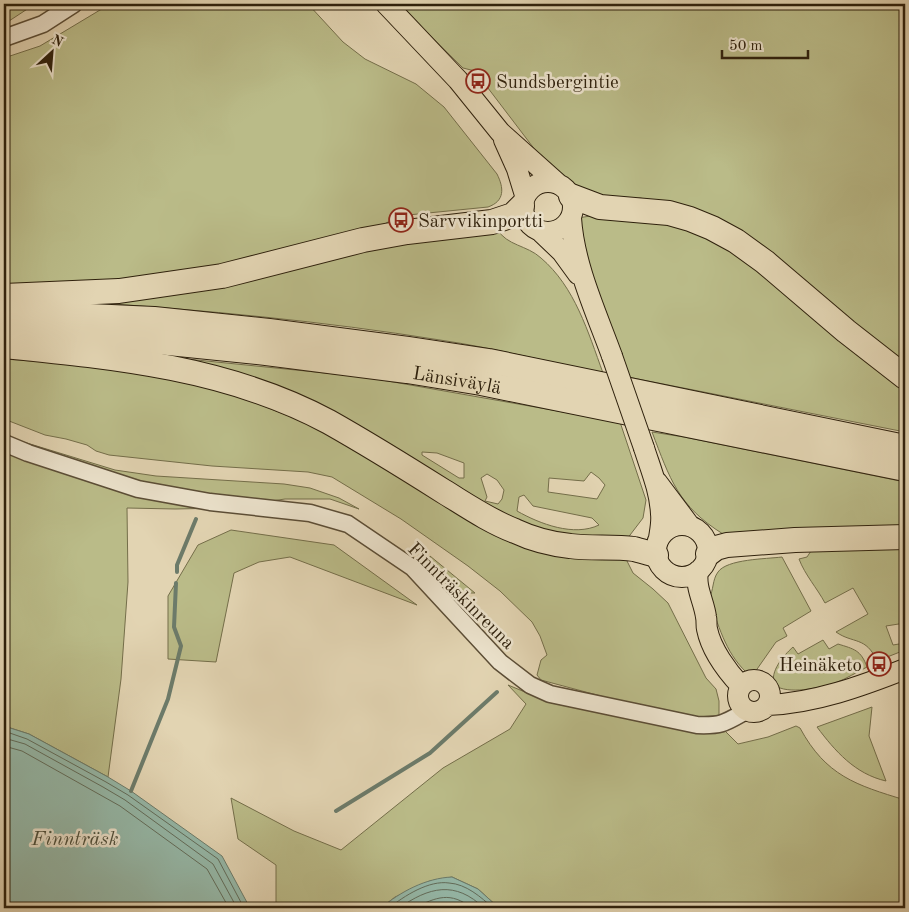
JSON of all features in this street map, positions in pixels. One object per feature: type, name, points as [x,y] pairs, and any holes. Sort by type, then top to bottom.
[{"type":"highway","points":[[566,199],[600,207],[669,213],[712,228],[736,241],[765,262],[846,331],[905,377]]},
{"type":"highway","points":[[4,296],[119,291],[222,276],[363,240],[407,232],[492,222],[513,215],[524,200]]},
{"type":"highway","name":"Länsiväylä","points":[[4,312],[154,319],[269,331],[408,349],[507,365],[905,447]]},
{"type":"highway","name":"Länsiväylä","points":[[4,331],[149,341],[266,353],[407,371],[481,383],[905,469]]},
{"type":"highway","points":[[4,346],[128,360],[215,378],[252,389],[328,422],[489,519],[514,531],[534,538],[570,546],[635,550],[657,547]]},
{"type":"highway","points":[[703,562],[716,548],[727,545],[795,540],[905,537]]},
{"type":"main road","points":[[387,4],[458,80],[500,132],[566,199],[572,237],[586,283],[654,478],[662,516],[657,547],[662,568],[673,576],[697,620],[707,629]]},
{"type":"main road","points":[[500,132],[517,169],[526,219],[531,226],[540,231],[562,252],[586,283]]},
{"type":"main road","points":[[524,200],[530,188],[542,182],[566,199]]},
{"type":"main road","points":[[540,231],[554,232],[566,225],[566,199]]},
{"type":"main road","points":[[654,478],[690,526]]},
{"type":"main road","points":[[657,547],[665,531],[681,525],[690,526],[698,530],[704,537],[707,545],[697,584],[706,617],[707,629],[720,659],[741,686]]},
{"type":"main road","points":[[673,576],[686,577],[703,562]]},
{"type":"main road","points":[[768,705],[769,688],[762,682],[749,681],[741,686],[738,697],[739,702],[746,711],[758,712],[768,705],[788,704],[826,696],[905,669]]},
{"type":"street","points":[[4,38],[23,33],[43,24],[74,4]]},
{"type":"street","name":"Finnträskinreuna","points":[[4,444],[138,489],[210,502],[310,513],[348,524],[413,568],[500,662],[530,685],[550,694],[697,725],[717,725],[727,722],[746,711]]},
{"type":"green space","points":[[4,4],[35,4],[9,21],[4,22]]},
{"type":"green space","points":[[110,4],[308,4],[343,42],[365,59],[416,84],[444,107],[497,174],[502,194],[498,201],[488,207],[398,216],[383,225],[179,276],[4,290],[4,58],[40,46]]},
{"type":"green space","points":[[398,4],[905,4],[905,363],[682,206],[640,198],[620,201],[579,192],[542,159],[475,71],[463,68]]},
{"type":"green space","points":[[611,213],[669,221],[722,241],[905,387],[905,432],[628,377],[576,232],[577,218]]},
{"type":"green space","points":[[497,229],[506,239],[530,250],[541,258],[563,282],[579,311],[603,373],[460,343],[396,333],[219,313],[85,302],[346,254]]},
{"type":"green space","points":[[157,356],[365,377],[620,422],[646,500],[643,518],[627,539],[525,531],[377,442]],"holes":[[[422,452],[437,453],[464,463],[464,478],[459,478],[422,455]],[[591,472],[605,485],[597,499],[548,492],[549,478],[584,481]],[[487,474],[497,480],[504,490],[502,499],[498,504],[485,501],[487,497],[481,478]],[[524,495],[533,506],[592,518],[599,525],[579,530],[546,524],[517,511],[519,497]]]},
{"type":"green space","points":[[4,359],[101,366],[207,387],[251,401],[309,424],[357,447],[479,524],[625,557],[633,573],[668,603],[706,678],[716,689],[719,701],[719,715],[716,719],[704,720],[649,709],[541,680],[537,675],[541,660],[547,655],[532,622],[500,591],[468,566],[401,519],[332,477],[308,472],[212,466],[109,455],[96,451],[87,445],[45,435],[4,419]]},
{"type":"green space","points":[[652,432],[905,482],[905,528],[723,534],[695,513],[677,490],[664,464]]},
{"type":"green space","points":[[4,436],[115,470],[156,476],[284,484],[310,488],[339,498],[359,509],[330,499],[285,499],[225,508],[127,508],[128,582],[121,679],[108,777],[29,734],[4,726]]},
{"type":"green space","points":[[231,530],[334,545],[417,605],[290,557],[259,562],[234,573],[216,662],[168,659],[168,596],[198,545]]},
{"type":"green space","points":[[905,544],[905,623],[886,626],[893,645],[905,643],[905,650],[877,661],[873,653],[864,644],[836,632],[868,614],[853,588],[825,603],[804,571],[799,559],[807,557],[811,551]]},
{"type":"green space","points":[[430,556],[475,593],[457,593],[428,568]]},
{"type":"green space","points":[[782,557],[811,611],[783,628],[787,636],[776,642],[755,672],[746,672],[727,647],[709,598],[715,578],[718,572],[730,564],[747,560]]},
{"type":"green space","points":[[823,640],[829,649],[838,644],[856,651],[862,657],[867,667],[835,683],[812,688],[787,690],[774,685],[773,680],[776,669],[793,647],[798,654]]},
{"type":"green space","points":[[508,685],[525,692],[705,732],[725,731],[738,744],[768,737],[796,726],[800,728],[820,757],[832,768],[857,783],[905,800],[905,908],[499,908],[478,889],[452,877],[430,881],[395,897],[381,908],[276,908],[276,865],[238,839],[231,798],[294,831],[341,850],[443,768],[510,729],[526,704]]},
{"type":"green space","points":[[872,707],[869,736],[886,781],[875,778],[855,767],[831,745],[817,727]]},
{"type":"water","name":"Finnträsk","points":[[4,726],[29,734],[108,777],[131,791],[222,856],[250,908],[4,908]]},
{"type":"water","points":[[452,877],[478,889],[499,908],[381,908],[396,897],[423,883]]},
{"type":"waterway","points":[[177,572],[177,565],[196,519]]},
{"type":"waterway","points":[[131,791],[168,699],[181,646],[174,627],[176,583]]},
{"type":"waterway","points":[[336,811],[430,753],[497,692]]},
{"type":"place","name":"Sundsbergintie","points":[[478,81]]},
{"type":"place","name":"Sarvvikinportti","points":[[401,220]]},
{"type":"place","name":"Heinäketo","points":[[879,664]]}]
